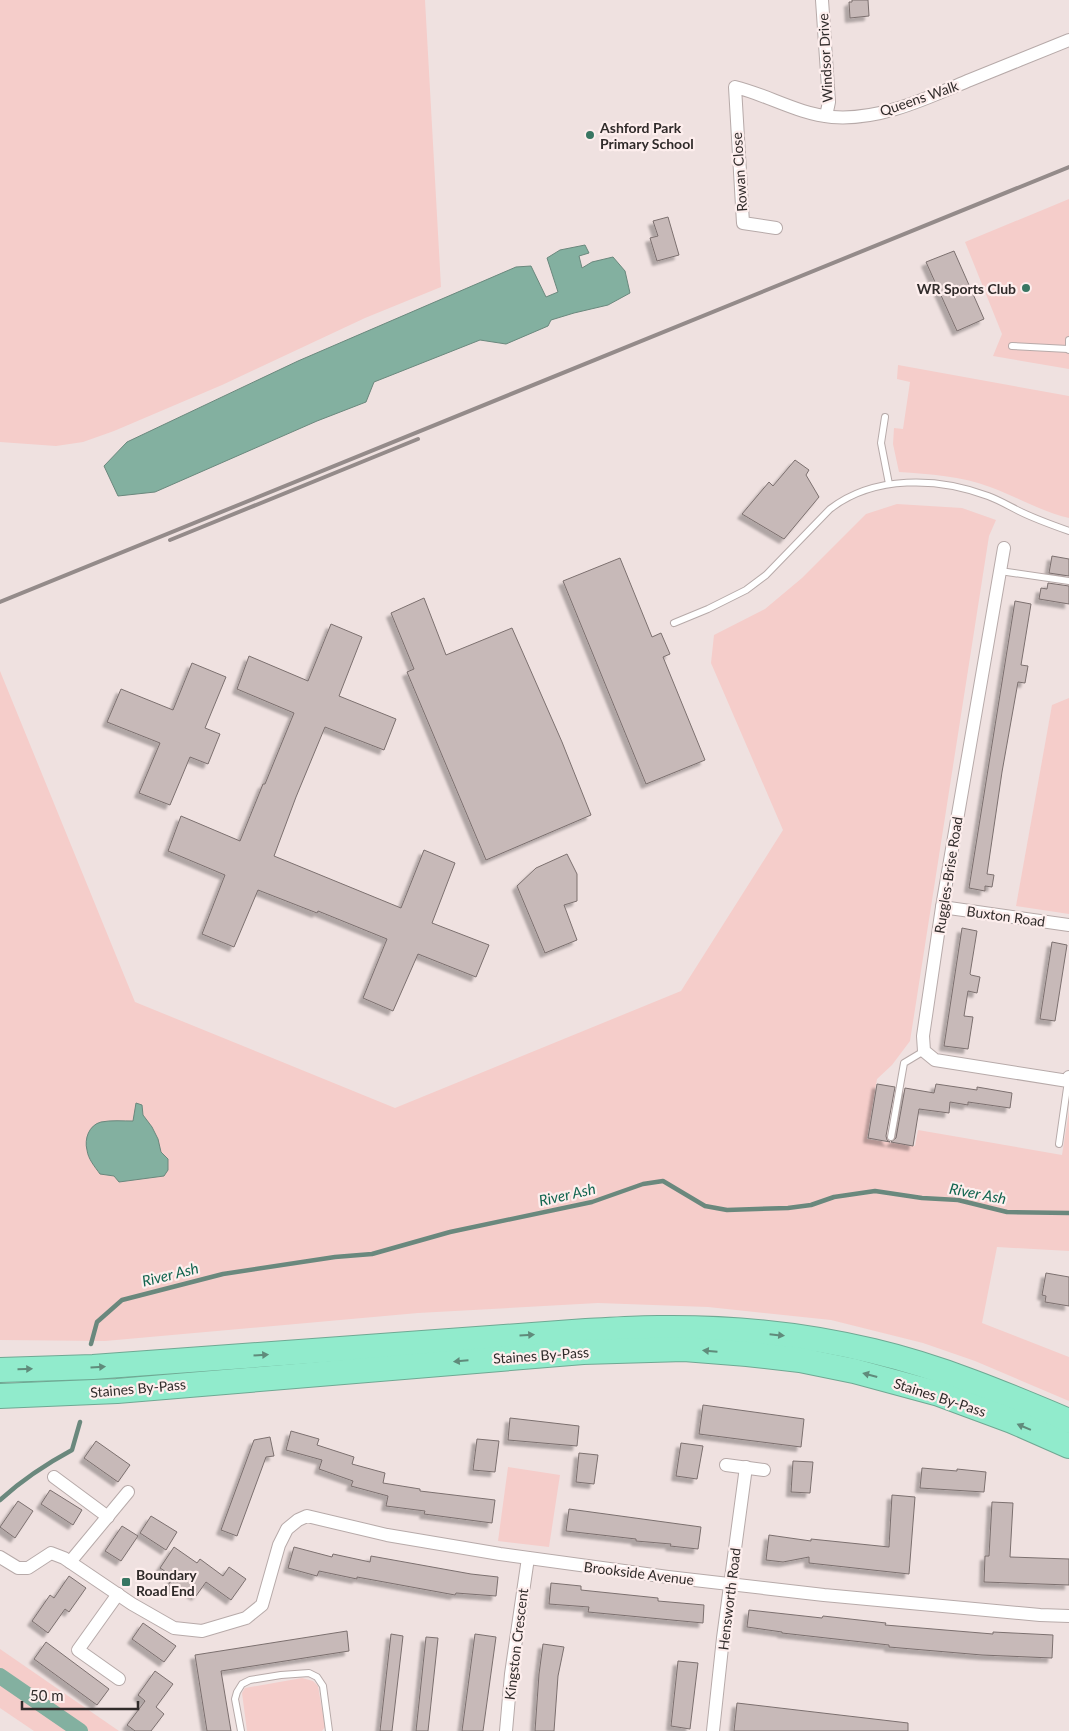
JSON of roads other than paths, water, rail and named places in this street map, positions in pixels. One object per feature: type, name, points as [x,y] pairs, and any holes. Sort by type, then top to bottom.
[{"type":"highway","name":"Staines By-Pass","points":[[0,1370],[103,1366],[586,1331],[658,1328],[737,1331],[799,1338],[873,1351],[958,1376],[1069,1422]]},
{"type":"highway","name":"Staines By-Pass","points":[[0,1396],[117,1391],[582,1352],[684,1349],[800,1360],[854,1370],[939,1394],[1012,1421],[1069,1446]]},
{"type":"street","name":"Windsor Drive","points":[[822,0],[829,102],[826,116]]},
{"type":"street","name":"Queens Walk","points":[[735,87],[754,92],[799,110],[826,116],[870,115],[912,104],[1069,40]]},
{"type":"street","name":"Rowan Close","points":[[735,87],[743,223],[776,228]]},
{"type":"street","name":"Ruggles-Brise Road","points":[[924,1050],[923,1036],[942,907],[1004,548]]},
{"type":"street","name":"Buxton Road","points":[[942,907],[1069,925]]},
{"type":"street","points":[[924,1050],[935,1060],[1069,1079]]},
{"type":"street","points":[[726,1465],[764,1470]]},
{"type":"street","name":"Hensworth Road","points":[[713,1731],[746,1467]]},
{"type":"street","points":[[54,1478],[108,1517]]},
{"type":"street","points":[[70,1562],[128,1492]]},
{"type":"street","name":"Brookside Avenue","points":[[118,1594],[174,1628],[202,1631],[246,1618],[262,1605],[279,1545],[287,1529],[298,1520],[307,1516],[387,1535],[528,1558],[824,1595],[1069,1616]]},
{"type":"street","points":[[0,1557],[18,1568],[28,1568],[51,1553],[70,1562],[118,1594],[78,1650],[119,1679]]},
{"type":"street","name":"Kingston Crescent","points":[[506,1731],[511,1674],[528,1558]]},
{"type":"lane","points":[[1012,346],[1069,350],[1069,340]]},
{"type":"lane","points":[[885,417],[882,443],[889,484]]},
{"type":"lane","points":[[674,624],[746,590],[766,574],[842,500],[866,490],[889,484],[943,484],[967,489],[1069,531]]},
{"type":"lane","points":[[1000,571],[1069,582]]},
{"type":"lane","points":[[891,1137],[904,1063],[924,1050]]},
{"type":"lane","points":[[1058,1144],[1069,1079]]},
{"type":"lane","points":[[241,1731],[235,1699],[242,1684],[250,1680],[309,1673],[317,1677],[323,1686],[329,1731]]},
{"type":"waterway","name":"River Ash","points":[[91,1344],[97,1322],[122,1300],[223,1274],[335,1257],[372,1254],[450,1232],[592,1202],[643,1184],[663,1181],[705,1206],[727,1210],[788,1208],[811,1205],[834,1197],[875,1191],[922,1198],[958,1200],[1007,1212],[1069,1213]]},
{"type":"waterway","name":"River Ash","points":[[0,1500],[34,1473],[72,1450],[80,1422]]},
{"type":"waterway","points":[[0,1676],[80,1731]]},
{"type":"railway","points":[[0,602],[1069,167]]},
{"type":"railway","points":[[170,540],[418,439]]},
{"type":"place","name":"Ashford Park Primary School","points":[[590,135]]},
{"type":"place","name":"WR Sports Club","points":[[1026,288]]},
{"type":"place","name":"Boundary Road End","points":[[126,1582]]}]
